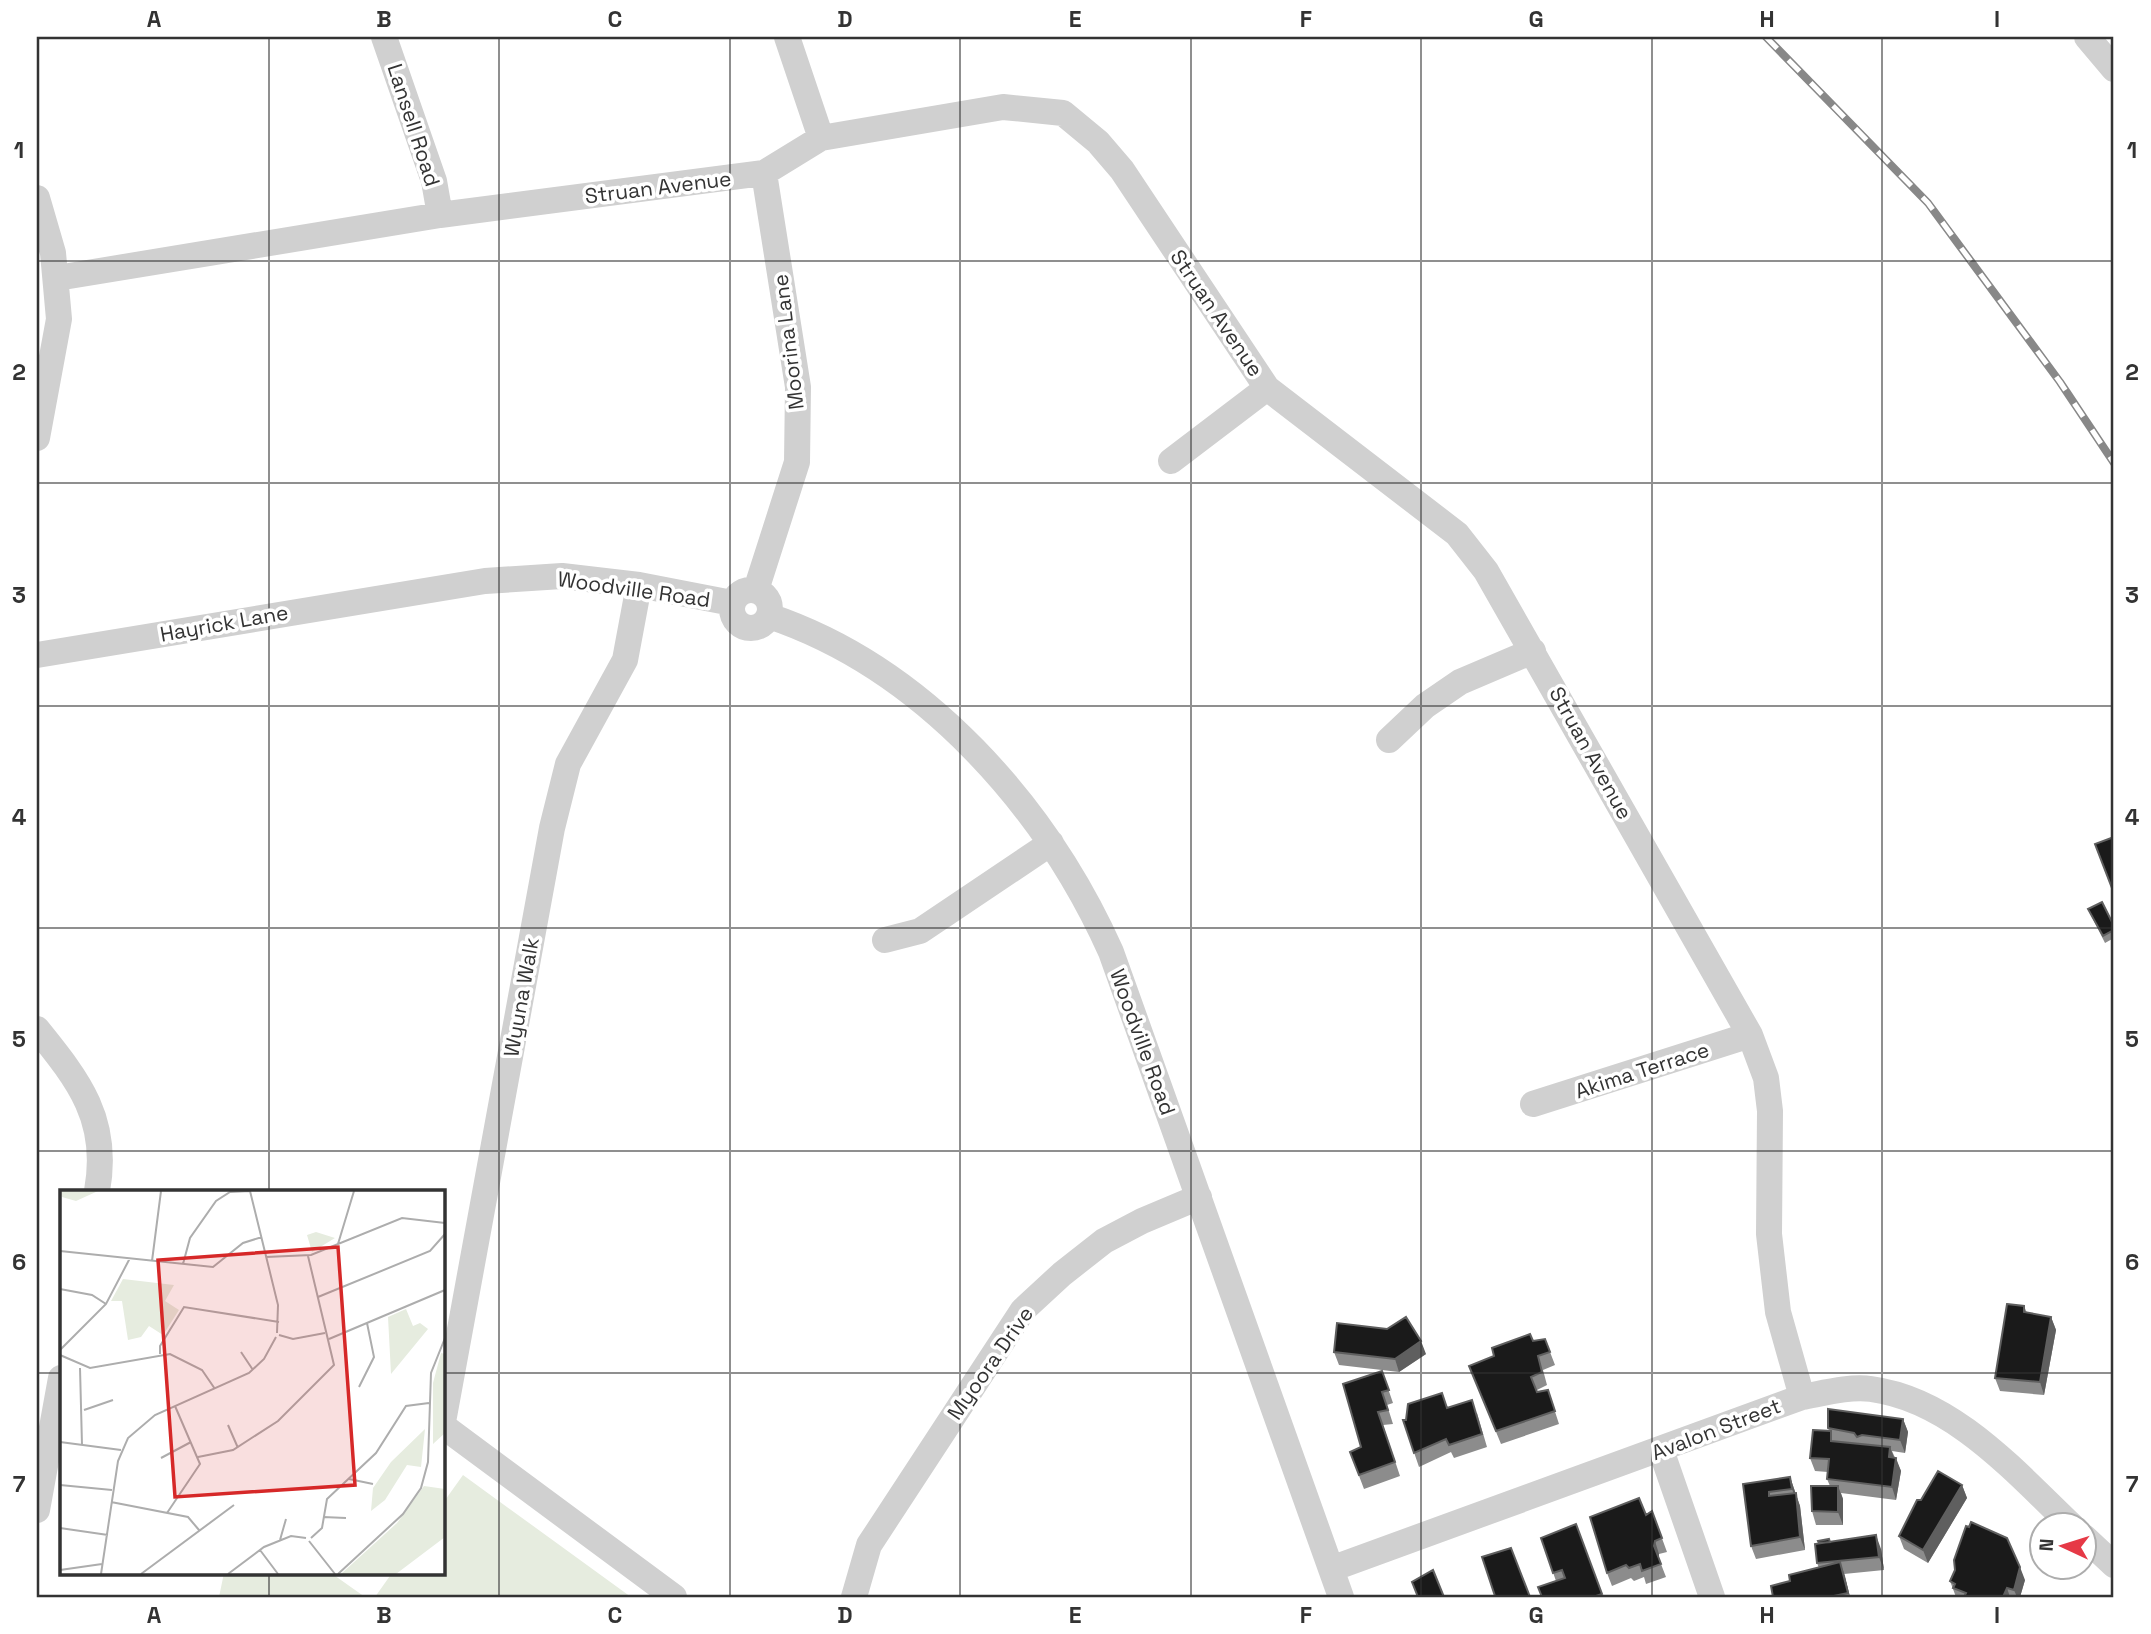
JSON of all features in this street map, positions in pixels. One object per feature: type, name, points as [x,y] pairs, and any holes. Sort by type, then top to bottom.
[{"type":"street","name":"Lansell Road","points":[[384,37],[434,181],[440,215]]},
{"type":"street","points":[[787,37],[821,138]]},
{"type":"street","points":[[2094,41],[2114,69]]},
{"type":"street","name":"Struan Avenue","points":[[57,278],[440,215],[764,173],[821,138],[1003,107],[1063,113],[1098,142],[1122,170],[1267,388],[1457,534],[1486,571],[1533,651],[1750,1035],[1766,1078],[1770,1111],[1769,1234],[1778,1312],[1802,1397]]},
{"type":"street","name":"Moorina Lane","points":[[757,590],[797,462],[798,387],[764,173]]},
{"type":"street","points":[[37,198],[57,278],[59,319],[37,438]]},
{"type":"street","points":[[1171,461],[1267,388]]},
{"type":"street","name":"Woodville Road","points":[[412,592],[485,581],[562,576],[639,585],[732,603]]},
{"type":"street","name":"Wyuna Walk","points":[[444,1419],[552,828],[568,764],[625,660],[639,585]]},
{"type":"street","points":[[757,590],[769,601],[769,616],[759,627],[746,628],[733,616],[732,603],[739,593],[757,590]]},
{"type":"street","name":"Hayrick Lane","points":[[38,649],[412,592]]},
{"type":"street","name":"Woodville Road","points":[[769,616],[809,631],[847,650],[963,737],[995,771],[1051,843],[1095,916],[1111,952],[1341,1597]]},
{"type":"street","points":[[1389,740],[1425,706],[1460,682],[1533,651]]},
{"type":"street","points":[[885,940],[920,931],[1051,843]]},
{"type":"street","points":[[37,1029],[90,1103],[100,1142],[97,1190]]},
{"type":"street","name":"Akima Terrace","points":[[1533,1104],[1750,1035]]},
{"type":"street","name":"Myoora Drive","points":[[854,1597],[869,1545],[1023,1310],[1062,1274],[1104,1241],[1142,1221],[1199,1197]]},
{"type":"street","points":[[37,1510],[46,1413],[60,1380]]},
{"type":"street","name":"Avalon Street","points":[[1331,1569],[1802,1397],[1869,1388],[1913,1398],[1948,1418],[2000,1458],[2058,1512]]},
{"type":"street","name":"Wyuna Walk","points":[[444,1425],[674,1597]]},
{"type":"street","points":[[1661,1450],[1712,1597]]},
{"type":"street","points":[[2098,1550],[2114,1564]]},
{"type":"shaded area","points":[[463,1475],[631,1597],[375,1597],[391,1574],[444,1574],[444,1502]]},
{"type":"shaded area","points":[[224,1574],[332,1574],[365,1597],[219,1597]]},
{"type":"building","points":[[2114,837],[2114,887],[2112,888],[2095,844]]},
{"type":"building","points":[[2102,902],[2114,926],[2114,930],[2103,936],[2088,909]]},
{"type":"building","points":[[2007,1304],[2024,1306],[2024,1312],[2051,1317],[2040,1382],[1995,1378]]},
{"type":"building","points":[[1406,1317],[1421,1341],[1395,1359],[1334,1352],[1337,1323],[1387,1329]]},
{"type":"building","points":[[1530,1334],[1533,1341],[1545,1339],[1550,1352],[1538,1356],[1542,1372],[1531,1377],[1537,1392],[1548,1390],[1555,1411],[1496,1431],[1469,1366],[1494,1356],[1492,1348]]},
{"type":"building","points":[[1382,1371],[1389,1390],[1382,1392],[1388,1410],[1378,1412],[1395,1462],[1359,1475],[1350,1452],[1361,1447],[1343,1384]]},
{"type":"building","points":[[1442,1393],[1447,1408],[1472,1400],[1482,1434],[1449,1445],[1446,1439],[1414,1453],[1403,1420],[1406,1420],[1408,1404]]},
{"type":"building","points":[[1828,1409],[1903,1419],[1900,1440],[1862,1435],[1857,1437],[1854,1433],[1828,1428]]},
{"type":"building","points":[[1813,1430],[1831,1431],[1831,1441],[1890,1447],[1889,1457],[1896,1458],[1892,1487],[1827,1479],[1829,1459],[1810,1458]]},
{"type":"building","points":[[1938,1471],[1962,1485],[1923,1550],[1899,1536],[1917,1500],[1921,1500]]},
{"type":"building","points":[[1790,1477],[1792,1489],[1769,1492],[1769,1496],[1796,1493],[1800,1537],[1751,1546],[1743,1484]]},
{"type":"building","points":[[1811,1486],[1838,1486],[1838,1512],[1812,1511]]},
{"type":"building","points":[[1639,1498],[1646,1515],[1652,1511],[1662,1538],[1655,1541],[1654,1546],[1661,1564],[1642,1571],[1640,1564],[1629,1568],[1626,1565],[1607,1573],[1590,1517]]},
{"type":"building","points":[[1971,1522],[2007,1538],[2020,1567],[2014,1590],[2007,1588],[2003,1597],[1964,1597],[1966,1593],[1953,1588],[1955,1584],[1950,1581],[1966,1526],[1969,1527]]},
{"type":"building","points":[[1576,1524],[1602,1594],[1593,1597],[1542,1597],[1538,1587],[1565,1578],[1562,1570],[1553,1573],[1541,1538]]},
{"type":"building","points":[[1876,1535],[1879,1557],[1817,1563],[1815,1544]]},
{"type":"building","points":[[1511,1548],[1530,1597],[1495,1596],[1482,1557]]},
{"type":"building","points":[[1840,1562],[1848,1593],[1829,1597],[1773,1597],[1771,1586],[1790,1581],[1789,1575]]},
{"type":"building","points":[[1433,1570],[1444,1597],[1418,1597],[1412,1582]]},
{"type":"railway","points":[[1766,37],[1928,203],[2060,382],[2114,463]]}]
